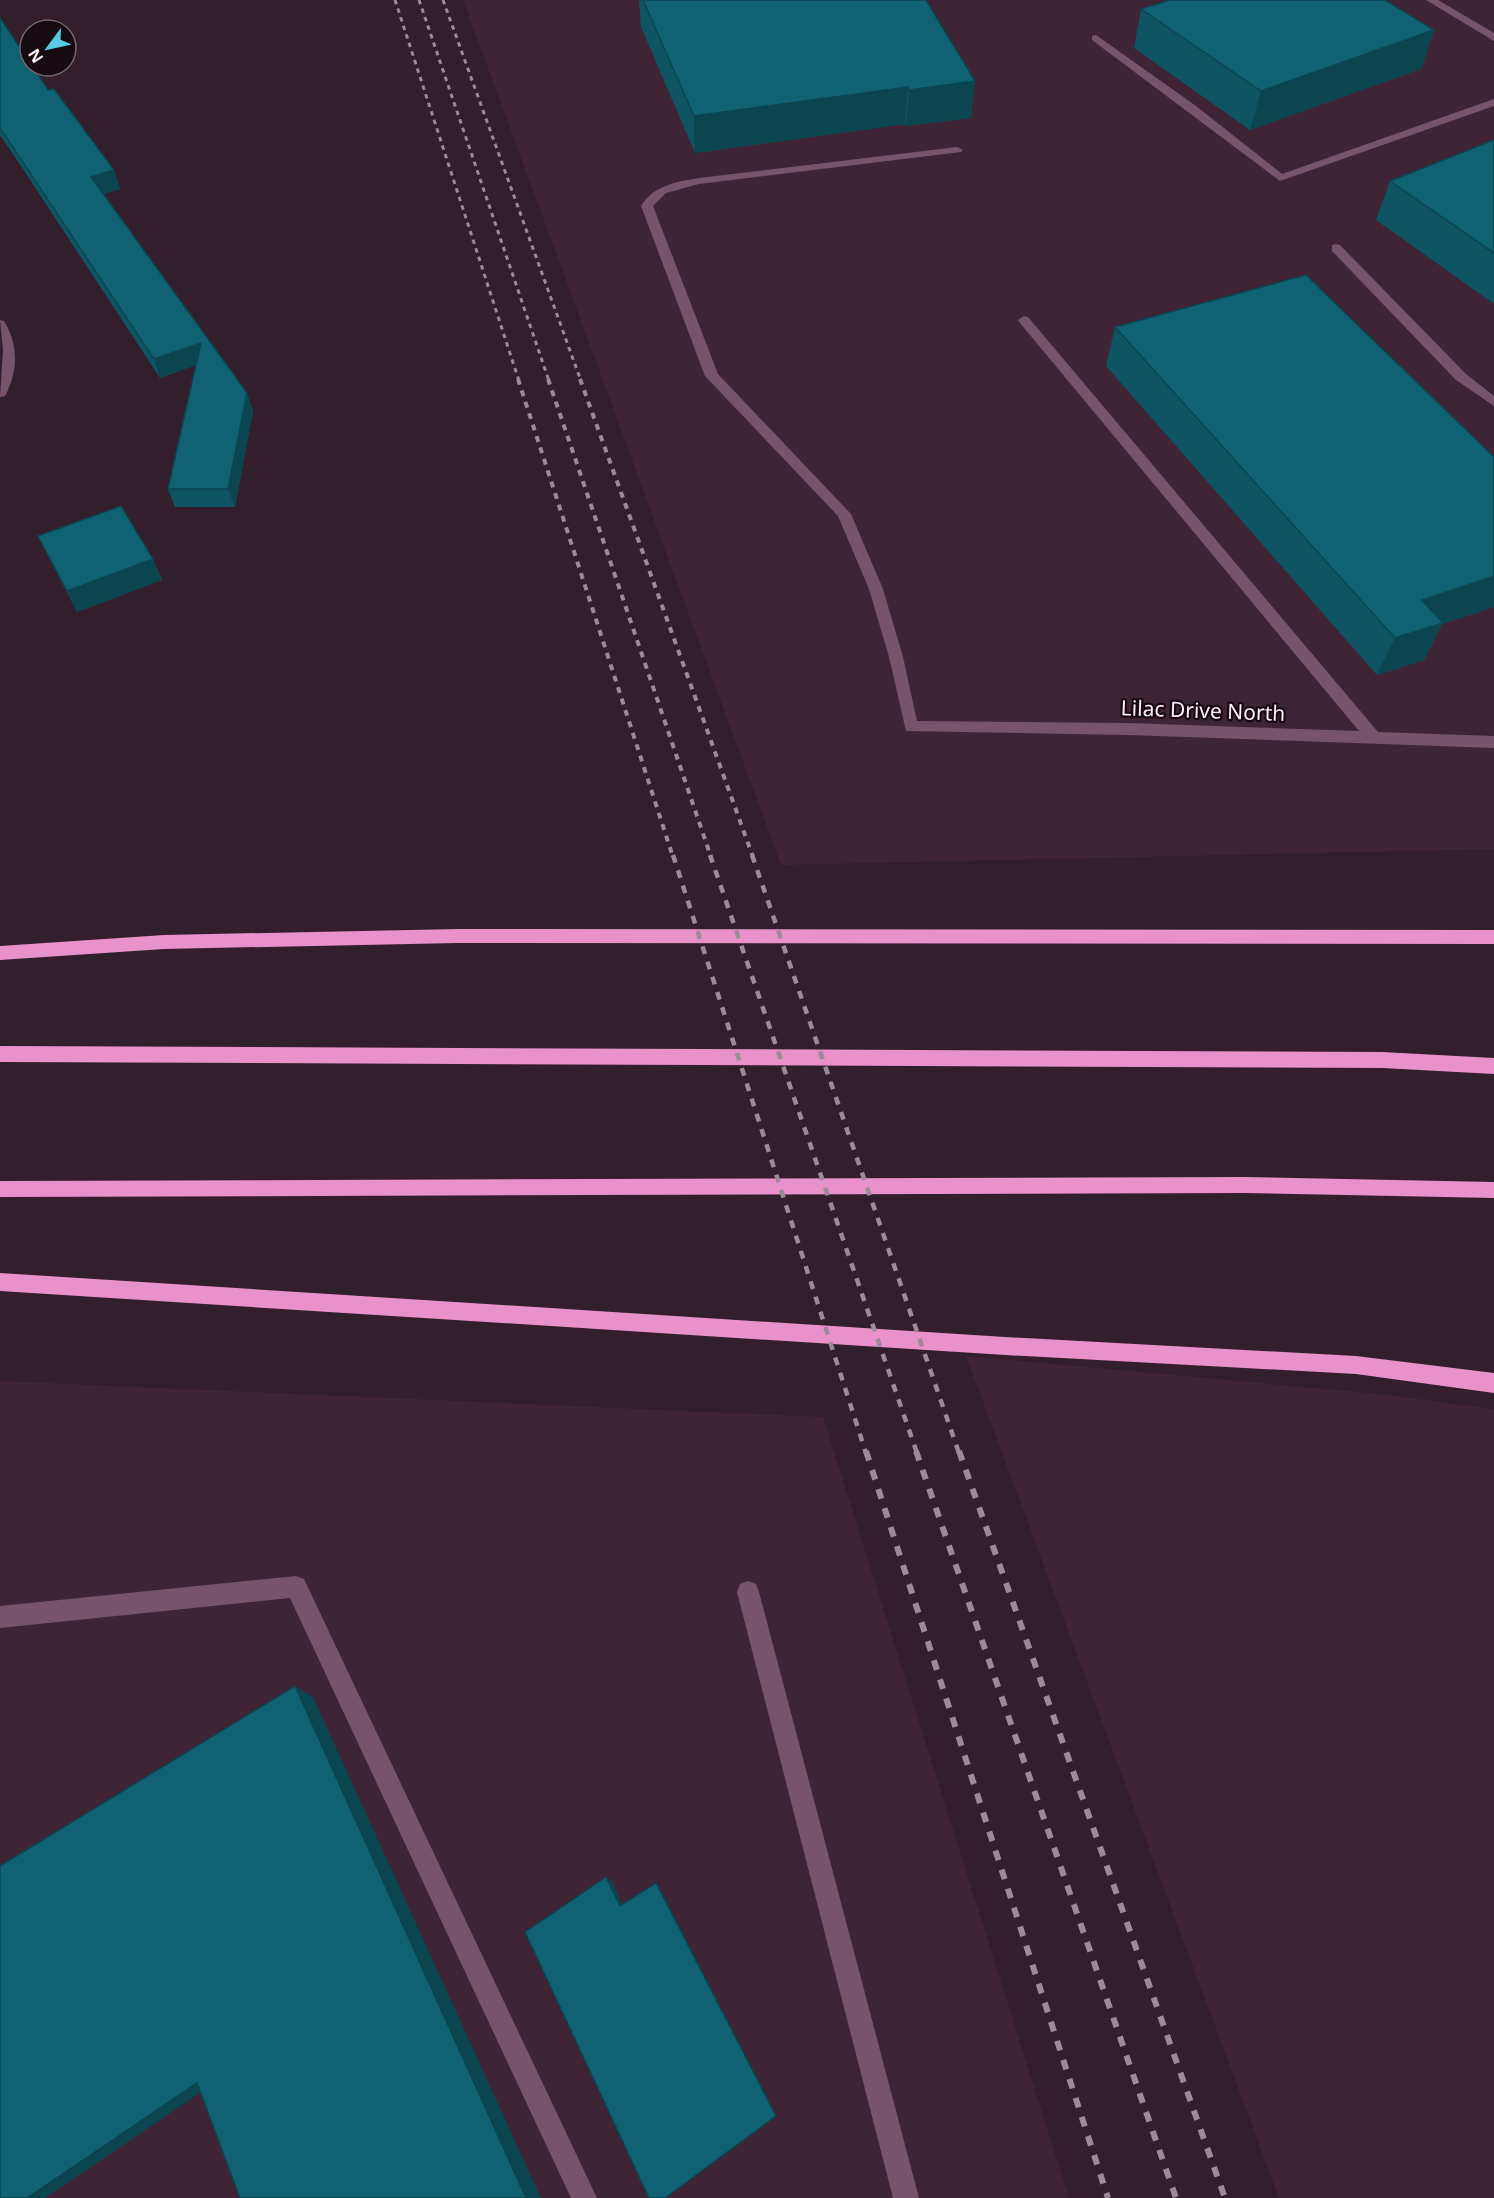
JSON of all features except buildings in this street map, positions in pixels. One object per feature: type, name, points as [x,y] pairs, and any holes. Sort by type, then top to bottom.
[{"type":"highway","points":[[0,953],[164,942],[458,936],[1494,937]]},
{"type":"highway","points":[[0,1054],[1382,1060],[1494,1066]]},
{"type":"highway","points":[[0,1189],[1245,1185],[1494,1190]]},
{"type":"highway","points":[[0,1282],[1005,1346],[1356,1365],[1494,1383]]},
{"type":"street","points":[[1431,0],[1494,38]]},
{"type":"street","points":[[1096,38],[1192,108],[1280,178],[1494,102]]},
{"type":"street","name":"Lilac Drive North","points":[[957,150],[699,181],[667,189],[651,198],[647,206],[712,376],[844,514],[876,589],[896,657],[911,727],[1128,729],[1494,742]]},
{"type":"street","points":[[1335,248],[1461,377],[1494,402]]},
{"type":"street","points":[[1024,320],[1373,737]]},
{"type":"street","points":[[0,324],[5,331],[11,360],[0,393]]},
{"type":"street","points":[[0,1617],[296,1587],[584,2198]]},
{"type":"street","points":[[748,1592],[906,2198]]},
{"type":"shaded area","points":[[463,0],[1494,0],[1494,849],[781,865]]},
{"type":"shaded area","points":[[966,1356],[1380,1394],[1494,1409],[1494,2198],[1279,2198]]},
{"type":"shaded area","points":[[0,1381],[823,1417],[1069,2198],[0,2198]]},
{"type":"railway","points":[[395,0],[519,381]]},
{"type":"railway","points":[[419,0],[549,381]]},
{"type":"railway","points":[[443,0],[581,381]]},
{"type":"railway","points":[[518,379],[673,857]]},
{"type":"railway","points":[[548,379],[711,857]]},
{"type":"railway","points":[[580,379],[753,857]]},
{"type":"railway","points":[[673,855],[866,1453]]},
{"type":"railway","points":[[710,855],[917,1453]]},
{"type":"railway","points":[[752,855],[959,1453]]},
{"type":"railway","points":[[866,1451],[1108,2198]]},
{"type":"railway","points":[[916,1451],[1176,2198]]},
{"type":"railway","points":[[959,1451],[1225,2198]]}]
